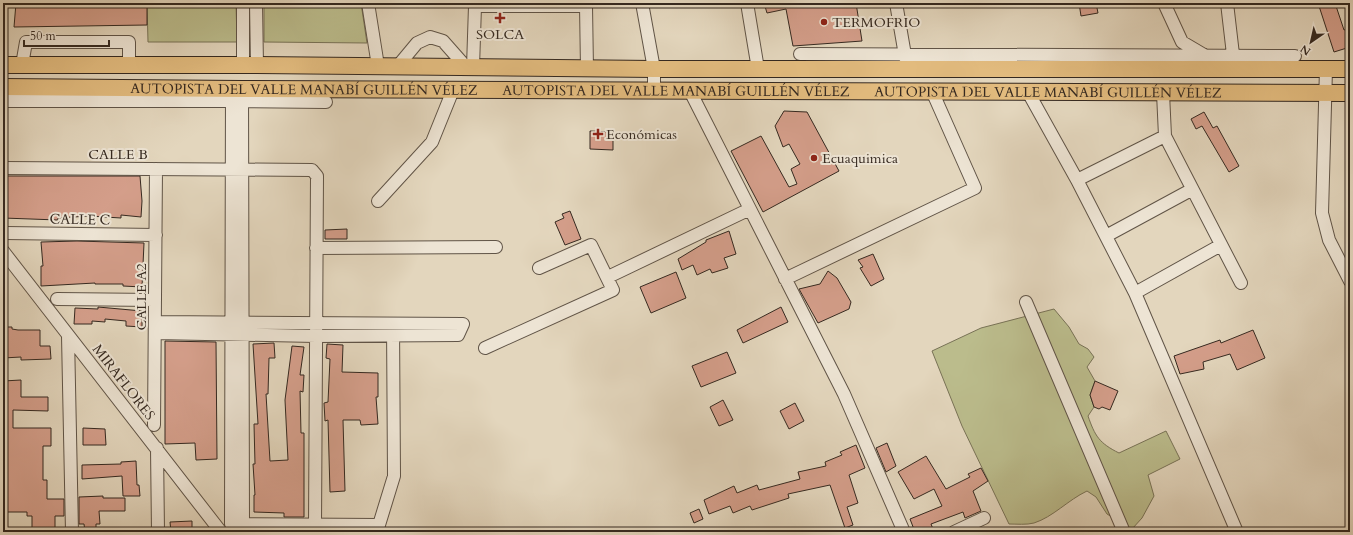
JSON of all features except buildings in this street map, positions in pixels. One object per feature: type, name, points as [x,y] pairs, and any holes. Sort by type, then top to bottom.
[{"type":"main road","name":"AUTOPISTA DEL VALLE MANABÍ GUILLÉN VÉLEZ","points":[[3,65],[378,66],[654,70],[758,69],[906,62],[1234,62],[1326,69],[1350,69]]},
{"type":"main road","points":[[378,66],[382,89]]},
{"type":"main road","name":"AUTOPISTA DEL VALLE MANABÍ GUILLÉN VÉLEZ","points":[[8,94],[299,95],[322,97],[382,89],[1350,93]]},
{"type":"street","points":[[243,3],[250,66]]},
{"type":"street","points":[[250,66],[256,3]]},
{"type":"street","points":[[368,3],[378,66]]},
{"type":"street","points":[[642,3],[654,70],[654,91]]},
{"type":"street","points":[[747,3],[758,69]]},
{"type":"street","points":[[896,3],[906,62]]},
{"type":"street","points":[[1164,3],[1182,42],[1184,56]]},
{"type":"street","points":[[1227,3],[1234,62]]},
{"type":"street","points":[[470,67],[474,5],[586,5],[587,69]]},
{"type":"street","points":[[397,67],[417,43],[430,37],[443,41],[470,67]]},
{"type":"street","points":[[22,65],[26,42],[129,42],[129,65]]},
{"type":"street","points":[[1182,42],[1205,56]]},
{"type":"street","points":[[800,54],[906,62],[1184,56],[1205,56],[1234,62],[1295,56]]},
{"type":"street","points":[[1326,69],[1322,213],[1329,240],[1350,281]]},
{"type":"street","points":[[378,201],[432,142],[453,90]]},
{"type":"street","points":[[690,91],[844,394],[904,532]]},
{"type":"street","points":[[786,279],[975,188],[932,91]]},
{"type":"street","points":[[1028,92],[1077,180],[1135,293],[1236,532]]},
{"type":"street","points":[[1163,93],[1165,136],[1191,190],[1241,283]]},
{"type":"street","points":[[156,328],[237,329],[316,330],[393,330],[394,476],[379,525],[231,524],[237,329],[237,95]]},
{"type":"street","points":[[1077,180],[1165,136]]},
{"type":"street","name":"CALLE B","points":[[3,168],[312,170],[317,176],[316,248]]},
{"type":"street","name":"CALLE A2","points":[[154,425],[156,328],[156,169]]},
{"type":"street","points":[[1106,236],[1191,190]]},
{"type":"street","points":[[608,278],[750,209]]},
{"type":"street","name":"CALLE C","points":[[5,233],[156,235]]},
{"type":"street","points":[[485,348],[614,290],[591,245],[538,268]]},
{"type":"street","points":[[1135,293],[1221,245]]},
{"type":"street","points":[[315,525],[316,248],[496,246]]},
{"type":"street","name":"MIRAFLORES","points":[[3,251],[221,532]]},
{"type":"street","points":[[57,300],[155,300]]},
{"type":"street","points":[[1026,302],[1124,532]]},
{"type":"street","points":[[68,336],[72,532]]},
{"type":"street","points":[[157,448],[158,532]]},
{"type":"street","points":[[954,532],[984,518]]},
{"type":"green space","points":[[147,3],[236,3],[237,42],[148,42]]},
{"type":"green space","points":[[264,3],[361,3],[367,43],[264,42]]},
{"type":"green space","points":[[1054,309],[1069,327],[1079,344],[1088,349],[1094,357],[1087,367],[1095,381],[1090,395],[1094,407],[1088,416],[1093,429],[1102,442],[1119,453],[1166,431],[1180,459],[1148,475],[1154,496],[1142,518],[1132,529],[1107,514],[1096,497],[1087,491],[1048,517],[1034,523],[1009,524],[962,426],[932,351],[981,328]]},
{"type":"place","name":"SOLCA","points":[[500,18]]},
{"type":"place","name":"TERMOFRIO","points":[[824,22]]},
{"type":"place","name":"Económicas","points":[[598,134]]},
{"type":"place","name":"Ecuaquimica","points":[[814,158]]}]
